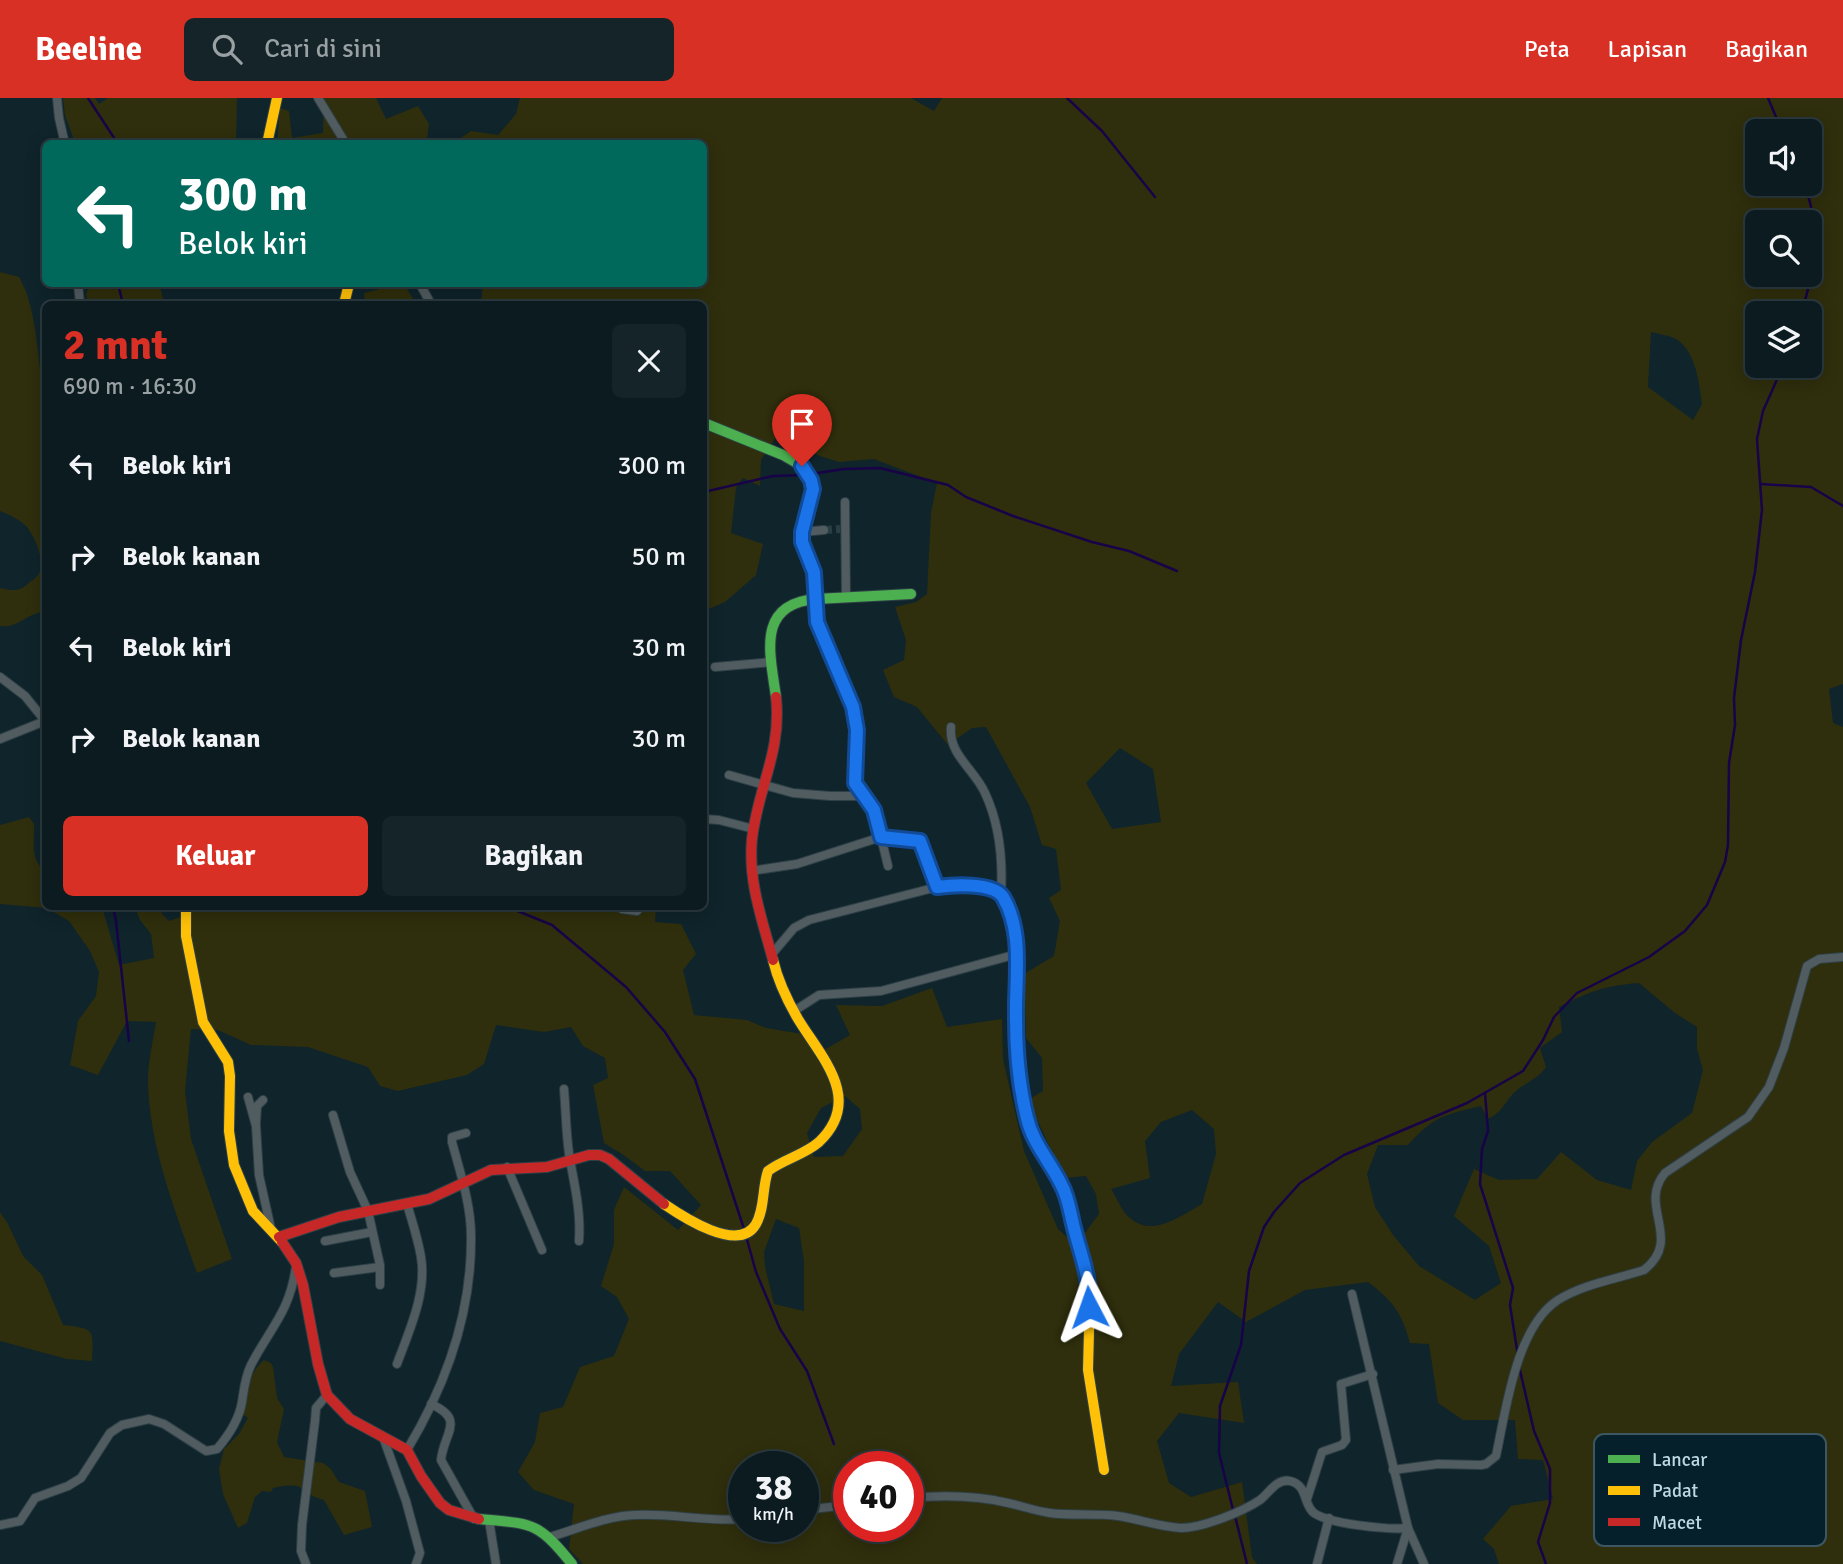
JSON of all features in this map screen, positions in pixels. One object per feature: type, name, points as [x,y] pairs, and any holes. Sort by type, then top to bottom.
[{"type":"street","points":[[57,98],[64,140]]},
{"type":"street","points":[[268,140],[276,98]]},
{"type":"street","points":[[318,98],[344,140]]},
{"type":"street","points":[[707,424],[783,455],[802,466],[811,480],[811,500],[802,542],[814,572],[815,610],[819,631],[853,707],[857,730],[854,779],[874,810],[888,866]]},
{"type":"street","points":[[845,502],[843,529],[846,597]]},
{"type":"street","points":[[802,532],[824,530]]},
{"type":"street","points":[[276,1234],[368,1210],[436,1197],[489,1170],[548,1167],[598,1154],[610,1159],[641,1186],[696,1224],[743,1234],[755,1227],[768,1171],[809,1151],[823,1139],[832,1125],[838,1100],[833,1070],[823,1051],[794,1011],[778,979],[752,889],[754,829],[776,744],[778,721],[772,662],[772,625],[777,616],[793,603],[816,599],[912,594]]},
{"type":"street","points":[[715,667],[772,662]]},
{"type":"street","points":[[0,677],[25,696],[42,718]]},
{"type":"street","points":[[0,739],[42,723]]},
{"type":"street","points":[[951,727],[953,744],[965,766],[984,790],[1002,849],[1001,894],[1012,921],[1017,954],[1016,1019],[1022,1093],[1033,1139],[1062,1184],[1083,1257],[1090,1291],[1088,1370],[1104,1470]]},
{"type":"street","points":[[729,775],[793,793],[865,796]]},
{"type":"street","points":[[707,819],[754,829]]},
{"type":"street","points":[[751,871],[797,864],[881,837],[920,841],[937,887]]},
{"type":"street","points":[[772,954],[794,928],[809,920],[937,887],[967,884],[1001,894]]},
{"type":"street","points":[[186,910],[186,936],[203,1022],[228,1062],[229,1130],[234,1165],[253,1211],[276,1234],[296,1263],[327,1395],[350,1419],[407,1450],[440,1503],[461,1516],[523,1523],[542,1530],[572,1564]]},
{"type":"street","points":[[794,1011],[819,995],[881,991],[1017,954]]},
{"type":"street","points":[[1393,1470],[1438,1464],[1481,1465],[1491,1462],[1496,1456],[1515,1368],[1529,1333],[1541,1314],[1576,1291],[1644,1270],[1657,1257],[1662,1236],[1654,1193],[1659,1180],[1665,1173],[1748,1117],[1769,1087],[1784,1048],[1807,966],[1819,958],[1843,957]]},
{"type":"street","points":[[564,1089],[570,1160],[580,1223],[579,1241]]},
{"type":"street","points":[[248,1097],[256,1126]]},
{"type":"street","points":[[263,1100],[257,1106],[259,1175],[276,1234]]},
{"type":"street","points":[[333,1115],[350,1172],[368,1210],[380,1268],[380,1285]]},
{"type":"street","points":[[407,1450],[446,1374],[457,1345],[471,1235],[463,1182],[452,1137],[466,1133]]},
{"type":"street","points":[[507,1167],[542,1250]]},
{"type":"street","points":[[397,1364],[415,1316],[421,1285],[422,1259],[407,1204]]},
{"type":"street","points":[[325,1241],[372,1231]]},
{"type":"street","points":[[0,1525],[20,1521],[35,1498],[78,1481],[110,1433],[122,1424],[149,1419],[164,1424],[206,1451],[217,1450],[238,1417],[244,1383],[251,1364],[279,1320],[293,1285],[296,1263]]},
{"type":"street","points":[[334,1273],[380,1268]]},
{"type":"street","points":[[1352,1294],[1408,1528],[1424,1564]]},
{"type":"street","points":[[1307,1499],[1322,1452],[1342,1446],[1346,1440],[1341,1384],[1373,1374]]},
{"type":"street","points":[[306,1564],[301,1551],[302,1525],[314,1421],[317,1408],[327,1395]]},
{"type":"street","points":[[431,1404],[445,1411],[449,1417],[451,1426],[440,1460],[474,1518]]},
{"type":"street","points":[[382,1435],[406,1501],[420,1553],[416,1564]]},
{"type":"street","points":[[924,1497],[969,1497],[1049,1513],[1121,1517],[1144,1524],[1183,1528],[1235,1514],[1283,1481],[1297,1484],[1314,1513],[1354,1524],[1408,1528]]},
{"type":"street","points":[[550,1537],[630,1515],[728,1520]]},
{"type":"street","points":[[1317,1564],[1329,1518]]},
{"type":"street","points":[[489,1521],[496,1564]]},
{"type":"street","points":[[1397,1564],[1408,1528]]},
{"type":"shaded area","points":[[63,98],[95,98],[99,104],[108,98],[237,98],[236,140],[74,140],[65,115]]},
{"type":"shaded area","points":[[324,98],[376,98],[386,119],[418,106],[429,124],[428,140],[277,140],[280,108],[289,111],[292,138],[323,133]]},
{"type":"shaded area","points":[[520,98],[911,98],[934,111],[942,98],[1843,98],[1843,684],[1829,689],[1833,723],[1843,727],[1843,1564],[1499,1564],[1494,1549],[1483,1539],[1511,1506],[1553,1499],[1543,1460],[1518,1459],[1515,1420],[1463,1420],[1438,1403],[1429,1344],[1410,1343],[1395,1308],[1368,1282],[1305,1290],[1246,1322],[1218,1302],[1179,1354],[1171,1386],[1238,1382],[1244,1423],[1179,1413],[1157,1441],[1169,1483],[1191,1497],[1242,1482],[1252,1557],[1257,1564],[583,1564],[569,1549],[574,1504],[534,1490],[518,1472],[535,1442],[540,1413],[563,1407],[580,1367],[614,1356],[629,1319],[617,1297],[601,1286],[614,1244],[614,1210],[624,1187],[678,1230],[701,1205],[670,1171],[645,1171],[604,1143],[593,1085],[608,1078],[605,1058],[583,1046],[571,1027],[544,1032],[496,1025],[484,1064],[467,1075],[398,1091],[380,1086],[368,1067],[308,1047],[251,1045],[218,1030],[191,1029],[185,1091],[191,1139],[232,1259],[197,1273],[165,1179],[153,1130],[148,1081],[156,1022],[127,1021],[98,1075],[70,1065],[78,1021],[96,996],[99,972],[90,951],[69,921],[50,910],[103,910],[119,965],[154,958],[151,934],[136,910],[160,910],[169,921],[189,914],[190,910],[656,910],[655,922],[681,924],[696,954],[683,970],[694,1015],[747,1020],[766,1028],[802,1034],[819,1053],[850,1035],[836,1005],[882,1006],[932,988],[947,1027],[1002,1019],[1003,1059],[1024,1151],[1058,1229],[1076,1245],[1099,1214],[1096,1194],[1086,1176],[1064,1178],[1028,1100],[1043,1091],[1042,1058],[1026,1038],[1024,974],[1054,956],[1060,921],[1049,898],[1061,890],[1056,849],[1042,845],[1030,807],[986,727],[972,728],[948,745],[917,707],[894,697],[883,670],[904,660],[906,640],[895,607],[916,602],[927,594],[931,513],[937,483],[874,459],[839,462],[777,436],[761,460],[760,486],[743,478],[736,488],[731,533],[763,544],[756,575],[725,602],[707,610],[707,301],[481,301],[483,287],[707,287],[707,140],[458,140],[471,131],[498,135],[516,114]],"holes":[[[1651,332],[1674,338],[1687,350],[1695,367],[1702,404],[1693,420],[1648,387]],[[1120,748],[1153,769],[1161,822],[1112,829],[1086,783]],[[1639,983],[1675,1013],[1697,1027],[1697,1049],[1703,1070],[1692,1113],[1652,1142],[1637,1161],[1631,1190],[1597,1180],[1561,1152],[1537,1179],[1499,1180],[1474,1169],[1454,1216],[1489,1246],[1501,1283],[1475,1300],[1419,1266],[1393,1235],[1375,1207],[1367,1174],[1378,1145],[1408,1145],[1433,1122],[1468,1109],[1481,1106],[1488,1119],[1493,1116],[1515,1092],[1546,1067],[1540,1048],[1562,1032],[1559,1007],[1589,993]],[[845,1096],[860,1109],[862,1129],[843,1156],[814,1157],[807,1133],[821,1108]],[[1192,1110],[1214,1129],[1216,1154],[1202,1204],[1157,1226],[1139,1224],[1122,1209],[1111,1189],[1150,1178],[1145,1141],[1161,1122]],[[776,1219],[799,1228],[804,1262],[804,1311],[774,1304],[764,1252]]]},
{"type":"shaded area","points":[[0,272],[19,277],[26,291],[34,323],[42,385],[42,612],[6,626],[0,626],[0,588],[23,588],[37,576],[41,563],[38,548],[28,528],[19,520],[0,511]]},
{"type":"shaded area","points":[[89,287],[156,287],[161,290],[163,301],[87,301]]},
{"type":"shaded area","points":[[406,287],[414,301],[365,301],[364,293],[384,288]]},
{"type":"shaded area","points":[[29,817],[34,824],[37,861],[42,868],[42,908],[0,904],[0,825]]},
{"type":"shaded area","points":[[0,1212],[23,1256],[42,1275],[63,1325],[90,1332],[93,1342],[92,1361],[67,1359],[0,1341]]},
{"type":"shaded area","points":[[264,1360],[273,1367],[277,1398],[284,1409],[277,1442],[284,1457],[323,1463],[330,1468],[339,1482],[365,1491],[372,1527],[344,1535],[324,1500],[298,1486],[285,1486],[273,1488],[271,1492],[262,1491],[255,1497],[247,1523],[238,1528],[223,1494],[219,1469],[224,1449],[239,1434],[248,1418],[241,1413],[246,1391],[254,1371]]},
{"type":"waterway","points":[[88,98],[115,140]]},
{"type":"waterway","points":[[1067,98],[1102,131],[1155,197]]},
{"type":"waterway","points":[[1768,98],[1777,119]]},
{"type":"waterway","points":[[1804,301],[1814,248],[1813,216],[1808,196]]},
{"type":"waterway","points":[[119,287],[122,301]]},
{"type":"waterway","points":[[1233,1510],[1219,1453],[1220,1406],[1241,1345],[1249,1271],[1264,1227],[1274,1212],[1300,1183],[1344,1155],[1467,1103],[1523,1071],[1554,1017],[1577,993],[1649,957],[1685,931],[1707,905],[1725,862],[1728,845],[1729,763],[1735,725],[1734,698],[1741,640],[1755,572],[1762,510],[1757,439],[1763,411],[1778,378]]},
{"type":"waterway","points":[[811,474],[844,469],[880,468],[948,485],[966,497],[1013,516],[1129,551],[1177,571]]},
{"type":"waterway","points":[[707,491],[773,476],[804,475]]},
{"type":"waterway","points":[[1761,484],[1811,487],[1843,506]]},
{"type":"waterway","points":[[114,910],[129,1041]]},
{"type":"waterway","points":[[515,910],[552,925],[626,987],[665,1032],[695,1079],[744,1229]]},
{"type":"waterway","points":[[1485,1093],[1488,1131],[1482,1149],[1480,1184],[1513,1288],[1510,1305],[1518,1356]]},
{"type":"waterway","points":[[746,1236],[756,1272],[780,1329],[807,1371],[834,1444]]},
{"type":"waterway","points":[[1519,1366],[1534,1431],[1550,1469],[1550,1503],[1538,1542],[1546,1564]]},
{"type":"waterway","points":[[1235,1516],[1247,1564]]},
{"type":"tunnel","points":[[824,530],[840,529]]},
{"type":"traffic: fast","points":[[707,424],[783,455],[802,466],[812,480],[813,489],[803,523],[802,542],[814,572],[816,599],[797,603],[784,610],[775,621],[770,648],[776,697]]},
{"type":"traffic: fast","points":[[911,594],[816,599],[819,631],[853,707],[857,730],[855,784],[875,810],[881,837],[920,841],[937,887],[967,884],[1001,894],[1014,941],[1018,1054],[1027,1115]]},
{"type":"traffic: fast","points":[[479,1519],[533,1527],[550,1540],[572,1564]]},
{"type":"traffic: slow","points":[[268,140],[277,98]]},
{"type":"traffic: slow","points":[[345,301],[348,287]]},
{"type":"traffic: slow","points":[[186,910],[186,936],[203,1022],[228,1062],[229,1131],[234,1165],[253,1211],[282,1242]]},
{"type":"traffic: slow","points":[[664,1204],[711,1230],[737,1235],[748,1232],[759,1218],[768,1171],[819,1142],[832,1126],[838,1110],[834,1079],[827,1063],[790,1005],[773,960]]},
{"type":"traffic: slow","points":[[1027,1115],[1033,1139],[1062,1184],[1083,1257],[1090,1291],[1088,1370],[1104,1470]]},
{"type":"traffic: jam","points":[[773,960],[757,900],[751,855],[755,820],[776,735],[776,697]]},
{"type":"traffic: jam","points":[[279,1237],[339,1217],[429,1199],[491,1170],[547,1167],[589,1155],[600,1155],[609,1159],[664,1204]]},
{"type":"traffic: jam","points":[[282,1242],[296,1263],[303,1285],[318,1364],[327,1395],[350,1419],[407,1450],[440,1503],[449,1510],[479,1519]]},
{"type":"route","points":[[802,466],[813,489],[803,523],[802,542],[814,572],[815,610],[819,631],[853,707],[857,730],[853,773],[855,783],[870,801],[881,837],[920,841],[937,887],[967,884],[997,892],[1004,899],[1012,921],[1017,954],[1016,1019],[1021,1084],[1027,1119],[1033,1139],[1062,1184],[1071,1210],[1090,1291],[1089,1307]]}]
